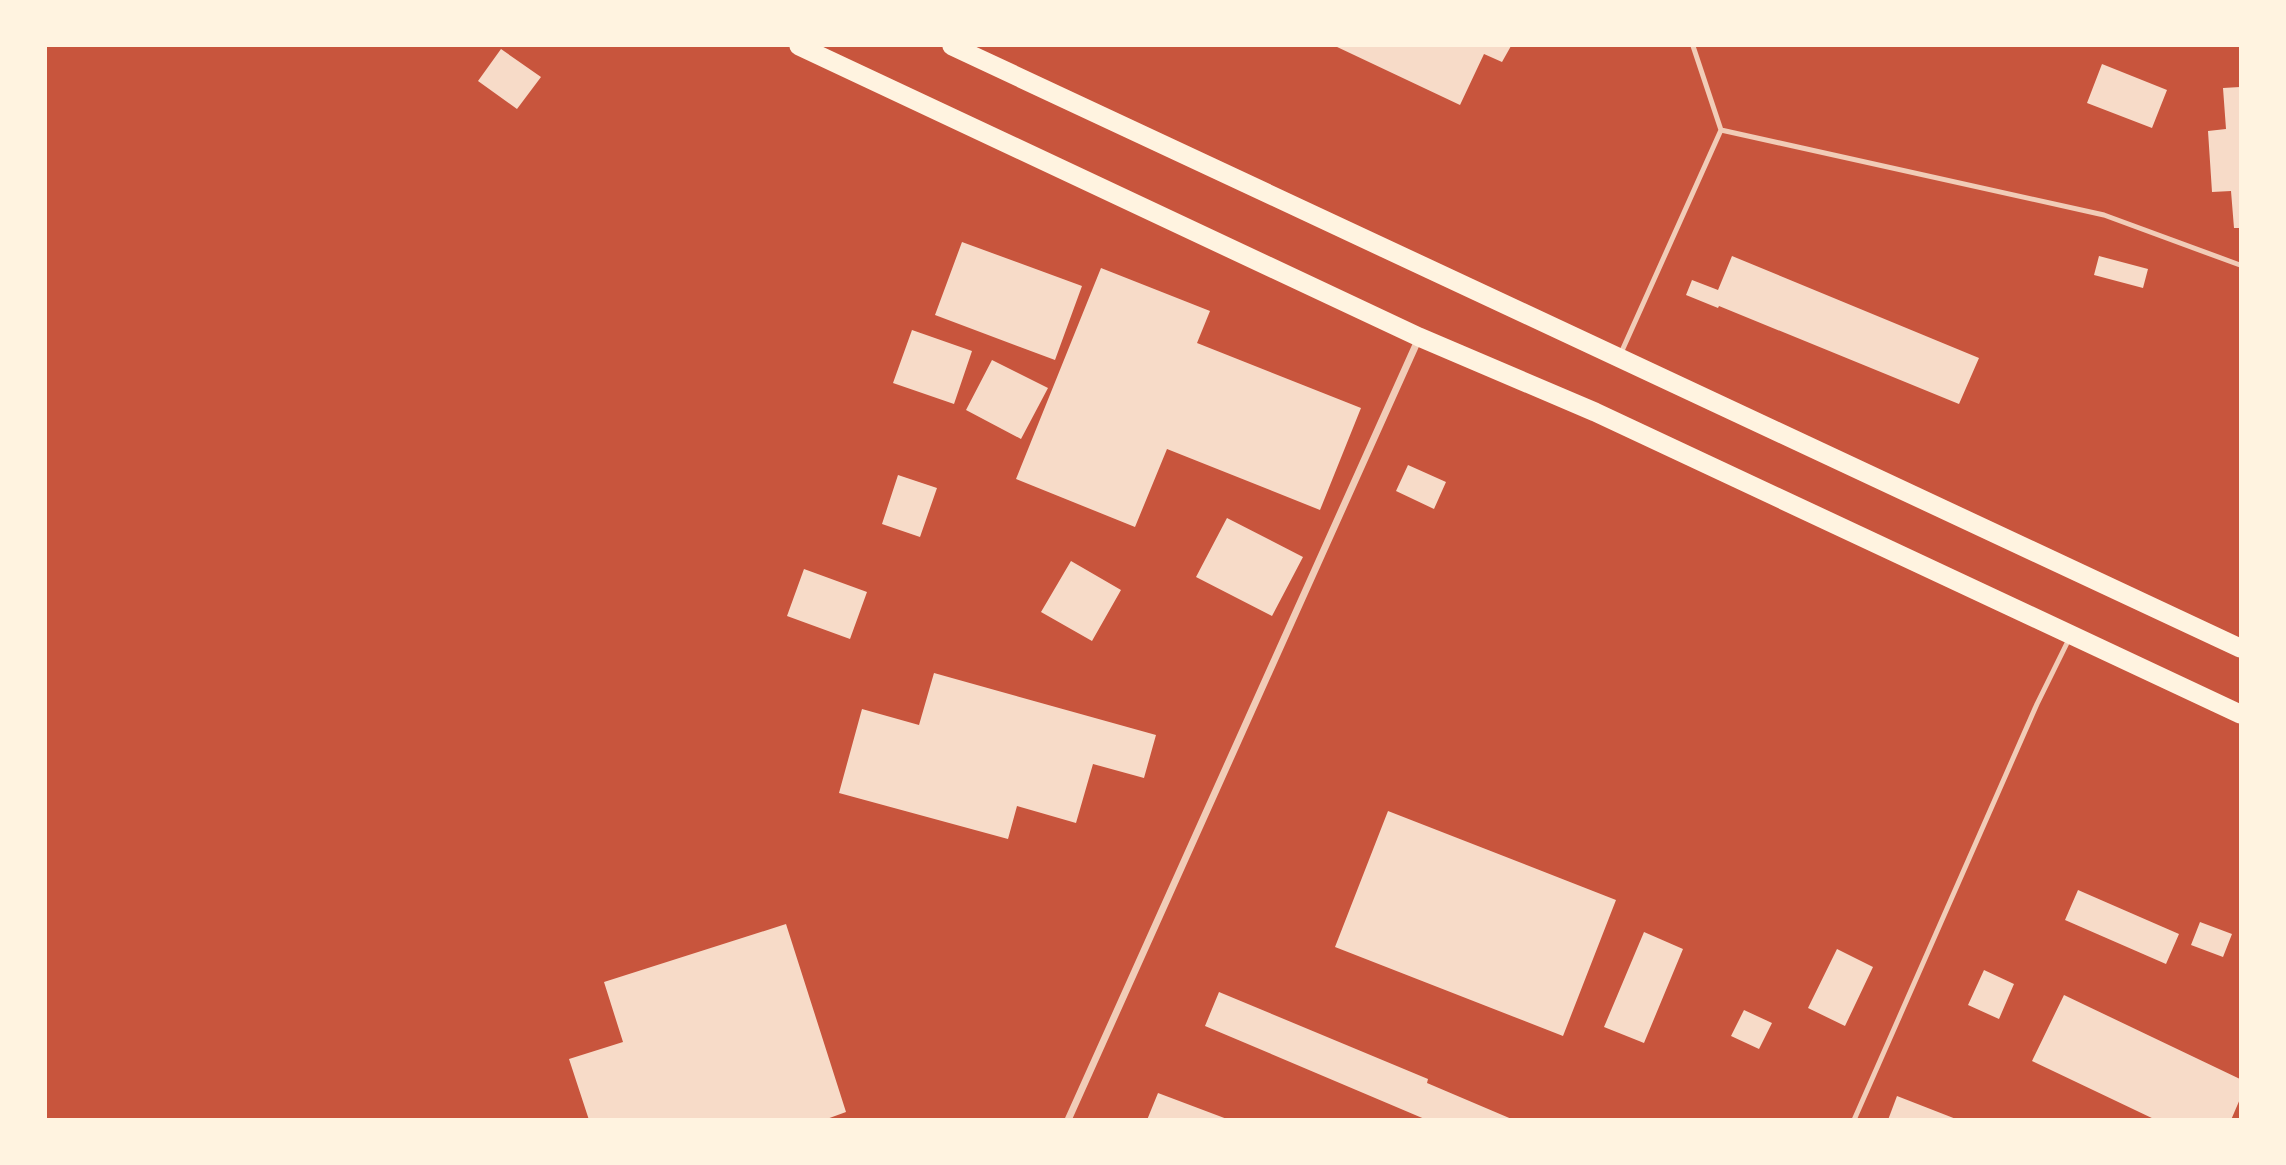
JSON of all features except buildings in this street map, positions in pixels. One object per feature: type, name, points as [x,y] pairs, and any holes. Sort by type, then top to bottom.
[{"type":"highway","points":[[799,46],[1419,337],[1595,412],[2241,714]]},
{"type":"highway","points":[[952,46],[2241,648]]},
{"type":"street","points":[[1068,1119],[1419,337]]},
{"type":"lane","points":[[1620,356],[1721,130],[1693,46]]},
{"type":"lane","points":[[1721,130],[2104,215],[2241,265]]},
{"type":"lane","points":[[1854,1119],[2037,704],[2071,635]]}]
